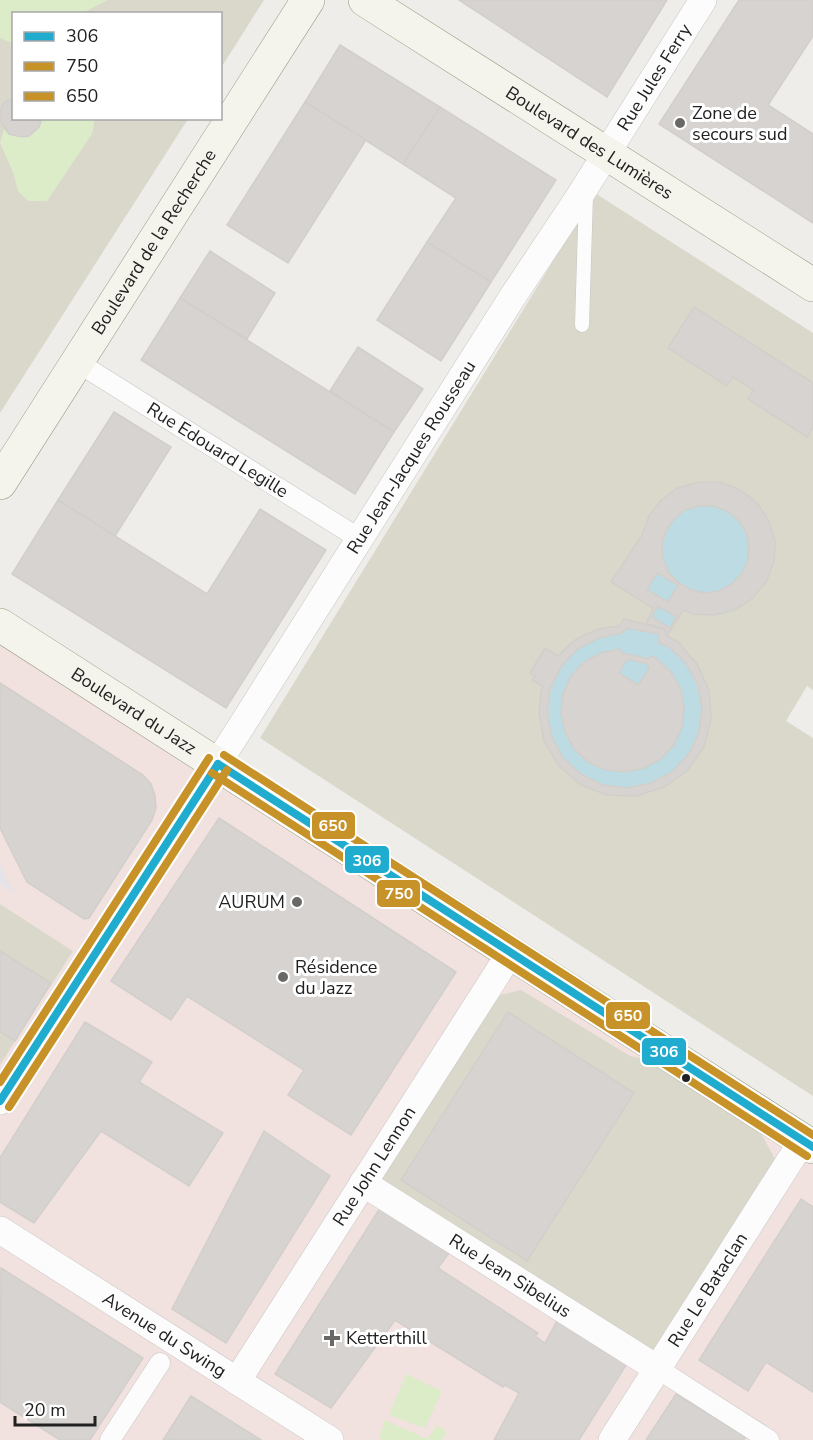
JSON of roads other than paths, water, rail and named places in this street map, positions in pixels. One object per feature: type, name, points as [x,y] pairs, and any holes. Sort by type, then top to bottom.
[{"type":"main road","name":"Boulevard de la Recherche","points":[[0,483],[308,0]]},
{"type":"main road","name":"Boulevard des Lumières","points":[[365,0],[813,285]]},
{"type":"main road","name":"Boulevard du Jazz","points":[[0,625],[808,1143]]},
{"type":"street","name":"Rue Jules Ferry","points":[[606,154],[703,0]]},
{"type":"street","name":"Rue Jean-Jacques Rousseau","points":[[0,1101],[218,764],[513,296],[606,154]]},
{"type":"street","name":"Rue Edouard Legille","points":[[77,362],[360,539]]},
{"type":"street","name":"Rue John Lennon","points":[[237,1381],[511,952]]},
{"type":"street","name":"Rue Le Bataclan","points":[[612,1440],[808,1143]]},
{"type":"street","name":"Rue Jean Sibelius","points":[[363,1183],[658,1369]]},
{"type":"street","name":"Avenue du Swing","points":[[0,1230],[330,1440]]},
{"type":"street","name":"Avenue du Swing","points":[[110,1440],[160,1363]]},
{"type":"street","points":[[658,1369],[769,1440]]},
{"type":"lane","points":[[582,325],[585,202],[588,182]]},
{"type":"water","points":[[699,482],[722,483],[750,496],[767,517],[773,542],[770,568],[758,591],[739,608],[714,615],[683,610],[667,636],[664,629],[646,624],[653,608],[611,582],[642,535],[649,516],[661,500],[678,488]]},
{"type":"water","points":[[627,628],[659,634],[660,643],[682,659],[691,673],[699,696],[701,718],[695,740],[684,758],[669,773],[650,784],[627,788],[603,785],[582,776],[567,762],[556,745],[550,726],[549,706],[553,686],[562,667],[576,651],[592,641],[622,633]]},
{"type":"place","name":"Zone de secours sud","points":[[680,123]]},
{"type":"place","name":"AURUM","points":[[297,902]]},
{"type":"place","name":"Résidence du Jazz","points":[[283,977]]},
{"type":"place","name":"Ketterthill","points":[[332,1338]]}]
